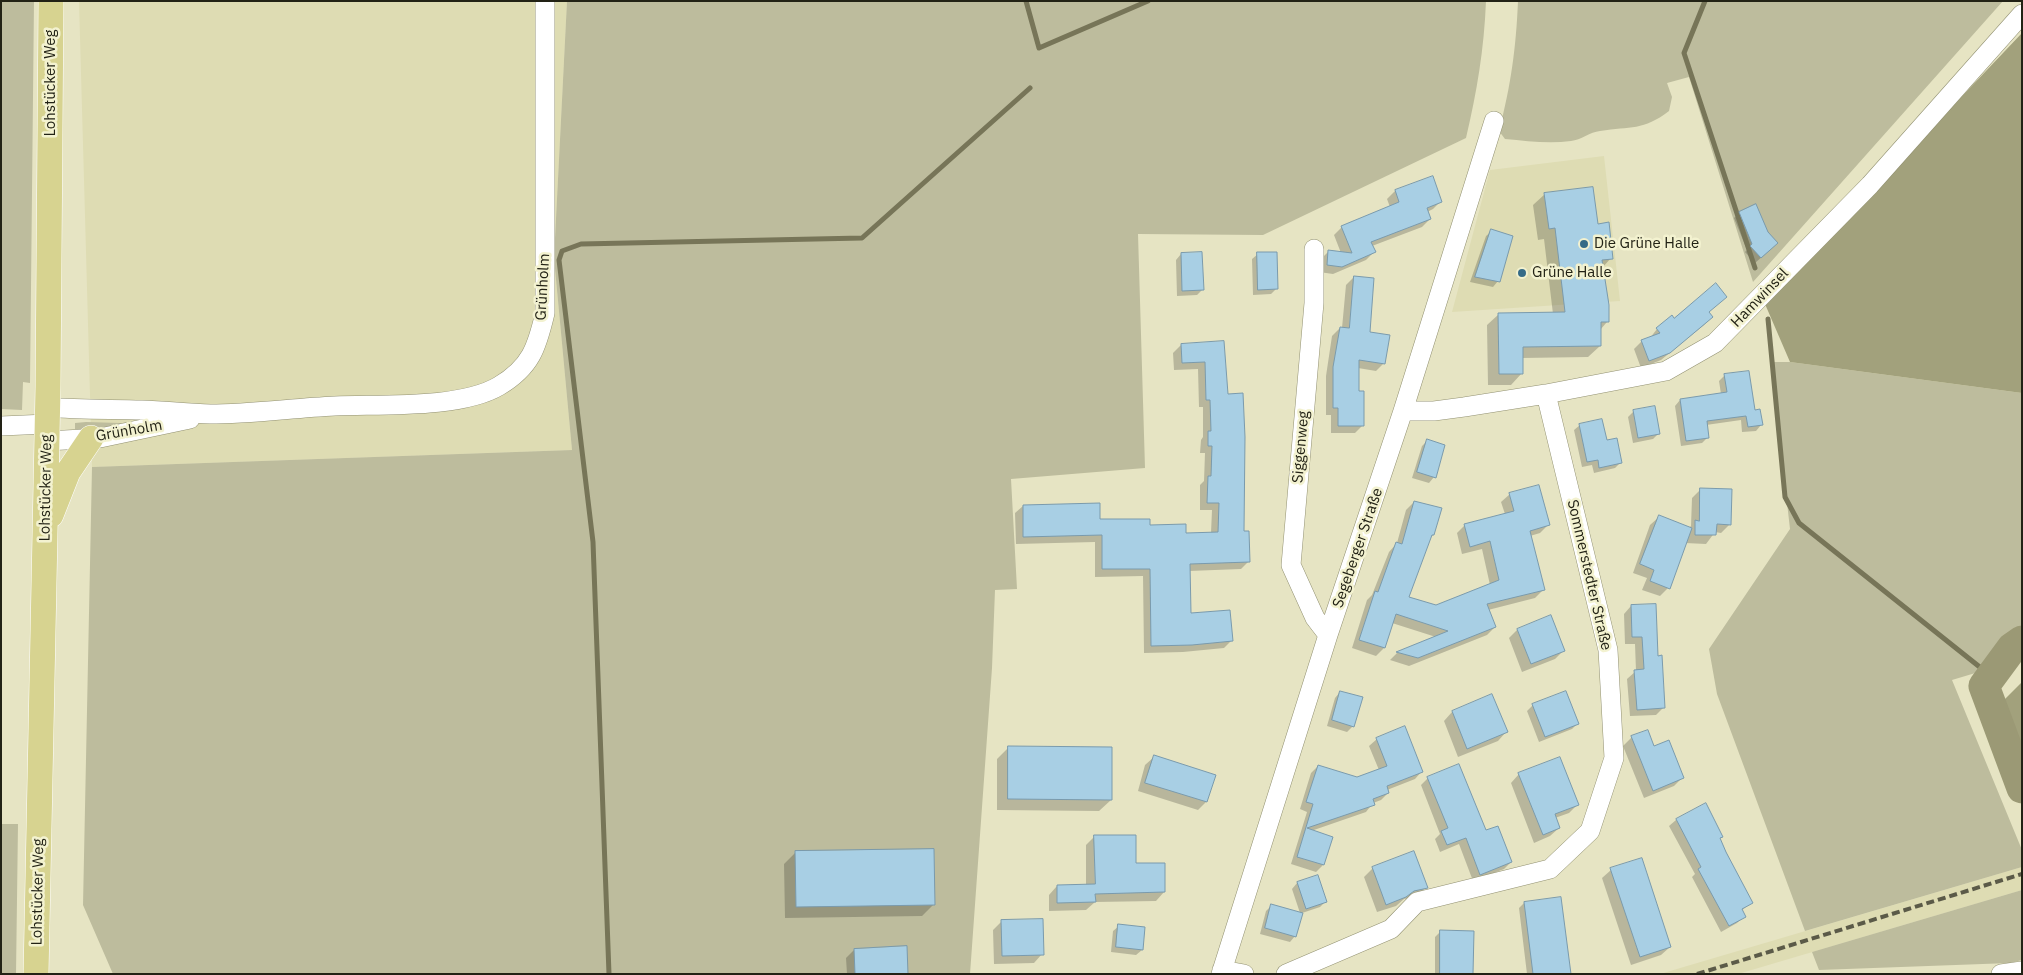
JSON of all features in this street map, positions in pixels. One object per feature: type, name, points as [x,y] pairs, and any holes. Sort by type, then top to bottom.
[{"type":"main road","name":"Lohstücker Weg","points":[[36,974],[47,424],[51,163],[51,1]]},
{"type":"main road","points":[[45,528],[68,472],[90,438]]},
{"type":"street","name":"Grünholm","points":[[47,424],[82,410],[142,410],[211,414],[307,407],[444,402],[473,396],[497,387],[526,365],[537,344],[545,312],[544,1]]},
{"type":"street","name":"Hamwinsel","points":[[1403,411],[1434,412],[1546,394],[1666,371],[1715,343],[1870,185],[2022,14]]},
{"type":"street","name":"Segeberger Straße","points":[[1221,972],[1328,635],[1403,411],[1494,121]]},
{"type":"street","name":"Siggenweg","points":[[1314,249],[1314,303],[1291,565],[1315,618],[1328,635]]},
{"type":"street","name":"Sommerstedter Straße","points":[[1286,974],[1391,929],[1417,902],[1550,869],[1590,832],[1614,758],[1608,650],[1546,394]]},
{"type":"street","name":"Grünholm","points":[[47,424],[90,438],[149,429],[211,414]]},
{"type":"street","points":[[1,426],[47,424]]},
{"type":"street","points":[[2001,974],[2022,970]]},
{"type":"street","points":[[1221,972],[1244,974]]},
{"type":"shaded area","points":[[79,1],[567,1],[554,258],[572,450],[92,467]]},
{"type":"shaded area","points":[[2022,33],[2022,393],[1790,362],[1765,304]]},
{"type":"shaded area","points":[[1604,156],[1620,301],[1452,312],[1490,170]]},
{"type":"shaded area","points":[[2022,682],[2022,750],[2003,701]]},
{"type":"shaded area","points":[[2022,867],[2022,890],[1738,974],[1660,974]]},
{"type":"green space","points":[[1,1],[34,1],[30,383],[23,382],[22,410],[1,409]]},
{"type":"green space","points":[[567,1],[1486,1],[1484,36],[1466,138],[1263,235],[1138,234],[1145,468],[1011,479],[1017,589],[995,590],[992,668],[970,974],[113,974],[83,905],[92,467],[572,450],[554,258]]},
{"type":"green space","points":[[1518,1],[2003,1],[1753,282],[1689,77],[1667,83],[1672,97],[1669,111],[1644,125],[1596,132],[1575,140],[1563,142],[1505,139],[1499,131],[1512,67]]},
{"type":"green space","points":[[1771,362],[1790,362],[2022,393],[2022,659],[1952,680],[2022,850],[2022,867],[1805,931],[1717,694],[1709,649],[1790,529]]},
{"type":"green space","points":[[75,423],[121,424],[86,432],[75,429]]},
{"type":"green space","points":[[1,824],[18,824],[16,974],[1,974]]},
{"type":"green space","points":[[2022,890],[2022,960],[2010,963],[1819,970],[1812,952]]},
{"type":"building","points":[[1433,176],[1442,202],[1427,208],[1431,219],[1371,242],[1376,252],[1342,267],[1327,265],[1328,250],[1352,253],[1341,226],[1399,202],[1395,190]]},
{"type":"building","points":[[1593,187],[1598,224],[1609,222],[1613,259],[1602,260],[1609,305],[1609,322],[1601,322],[1601,346],[1523,347],[1523,374],[1499,374],[1498,313],[1565,312],[1555,228],[1549,229],[1544,193]]},
{"type":"building","points":[[1756,204],[1768,232],[1778,243],[1761,258],[1750,246],[1752,244],[1739,212]]},
{"type":"building","points":[[1491,229],[1513,236],[1500,282],[1475,277]]},
{"type":"building","points":[[1202,252],[1204,290],[1182,291],[1181,253]]},
{"type":"building","points":[[1257,252],[1277,252],[1278,289],[1258,290]]},
{"type":"building","points":[[1354,276],[1374,278],[1370,332],[1390,335],[1385,364],[1359,360],[1359,391],[1364,391],[1364,426],[1338,426],[1338,408],[1333,408],[1333,367],[1340,327],[1349,328]]},
{"type":"building","points":[[1716,283],[1727,297],[1709,312],[1713,317],[1670,353],[1649,361],[1641,340],[1660,333],[1656,328],[1672,315],[1674,318]]},
{"type":"building","points":[[1224,341],[1228,394],[1243,393],[1245,437],[1244,531],[1249,531],[1250,562],[1190,564],[1191,613],[1230,610],[1233,641],[1151,646],[1150,569],[1102,569],[1102,535],[1023,537],[1023,505],[1100,503],[1100,519],[1150,519],[1150,525],[1186,524],[1186,533],[1218,532],[1219,503],[1207,503],[1208,476],[1211,476],[1212,446],[1208,446],[1208,431],[1211,431],[1210,400],[1206,400],[1205,362],[1182,363],[1181,344]]},
{"type":"building","points":[[1749,371],[1755,410],[1760,409],[1763,425],[1748,427],[1746,416],[1707,421],[1709,438],[1686,441],[1680,399],[1727,392],[1724,374]]},
{"type":"building","points":[[1655,406],[1660,434],[1638,438],[1633,410]]},
{"type":"building","points":[[1602,419],[1607,440],[1617,438],[1622,463],[1599,468],[1598,460],[1587,462],[1579,424]]},
{"type":"building","points":[[1427,439],[1445,445],[1436,478],[1417,472]]},
{"type":"building","points":[[1539,485],[1550,525],[1530,531],[1545,590],[1487,604],[1496,627],[1418,658],[1396,652],[1448,631],[1396,614],[1385,648],[1359,640],[1375,591],[1378,592],[1396,542],[1402,544],[1414,501],[1442,508],[1434,535],[1432,535],[1409,597],[1436,605],[1499,580],[1490,541],[1470,547],[1464,524],[1514,511],[1509,493]]},
{"type":"building","points":[[1700,488],[1732,489],[1731,525],[1717,524],[1716,535],[1695,535],[1695,520],[1699,521]]},
{"type":"building","points":[[1659,515],[1692,528],[1670,589],[1650,581],[1654,570],[1640,564]]},
{"type":"building","points":[[1656,604],[1658,656],[1662,655],[1665,708],[1637,710],[1634,670],[1644,669],[1642,637],[1632,637],[1631,605]]},
{"type":"building","points":[[1551,615],[1565,651],[1531,664],[1517,629]]},
{"type":"building","points":[[1340,691],[1363,697],[1354,727],[1332,720]]},
{"type":"building","points":[[1566,691],[1579,724],[1545,737],[1532,704]]},
{"type":"building","points":[[1492,694],[1508,732],[1467,749],[1452,711]]},
{"type":"building","points":[[1405,726],[1423,772],[1387,786],[1389,793],[1373,799],[1375,805],[1307,828],[1333,837],[1324,865],[1297,857],[1313,804],[1306,802],[1318,765],[1357,777],[1387,766],[1376,738]]},
{"type":"building","points":[[1648,730],[1654,746],[1669,740],[1684,778],[1653,791],[1631,736]]},
{"type":"building","points":[[1008,746],[1112,747],[1112,800],[1008,799]]},
{"type":"building","points":[[1154,755],[1216,775],[1207,802],[1145,783]]},
{"type":"building","points":[[1560,757],[1579,805],[1555,814],[1560,828],[1543,835],[1518,773]]},
{"type":"building","points":[[1459,764],[1486,830],[1498,826],[1512,862],[1480,875],[1466,838],[1447,845],[1441,831],[1448,828],[1427,777]]},
{"type":"building","points":[[1706,803],[1723,837],[1720,838],[1726,852],[1753,903],[1742,909],[1746,917],[1729,926],[1698,869],[1701,867],[1676,819]]},
{"type":"building","points":[[1094,835],[1136,835],[1136,863],[1165,863],[1165,892],[1095,894],[1096,902],[1057,903],[1057,885],[1095,884]]},
{"type":"building","points":[[934,849],[935,905],[796,907],[795,851]]},
{"type":"building","points":[[1414,851],[1428,888],[1414,891],[1406,897],[1386,905],[1372,867]]},
{"type":"building","points":[[1642,858],[1671,947],[1640,957],[1610,868]]},
{"type":"building","points":[[1318,875],[1327,902],[1306,909],[1297,882]]},
{"type":"building","points":[[1561,897],[1571,974],[1533,974],[1524,902]]},
{"type":"building","points":[[1271,904],[1303,913],[1296,937],[1265,928]]},
{"type":"building","points":[[1043,919],[1044,955],[1002,956],[1001,920]]},
{"type":"building","points":[[1118,924],[1145,927],[1143,950],[1116,947]]},
{"type":"building","points":[[1440,930],[1474,931],[1473,974],[1440,974]]},
{"type":"building","points":[[907,946],[908,974],[855,974],[854,949]]},
{"type":"waterway","points":[[1026,1],[1039,48],[1148,1]]},
{"type":"waterway","points":[[1705,1],[1684,53],[1755,268]]},
{"type":"waterway","points":[[609,974],[593,542],[559,260],[562,251],[581,244],[862,238],[1030,88]]},
{"type":"waterway","points":[[1768,319],[1785,497],[1799,523],[1991,676]]},
{"type":"waterway","points":[[2022,641],[2012,648],[1984,686],[2022,788]]},
{"type":"railway","points":[[1697,974],[2022,874]]},
{"type":"place","name":"Die Grüne Halle","points":[[1584,244]]},
{"type":"place","name":"Grüne Halle","points":[[1522,273]]}]
